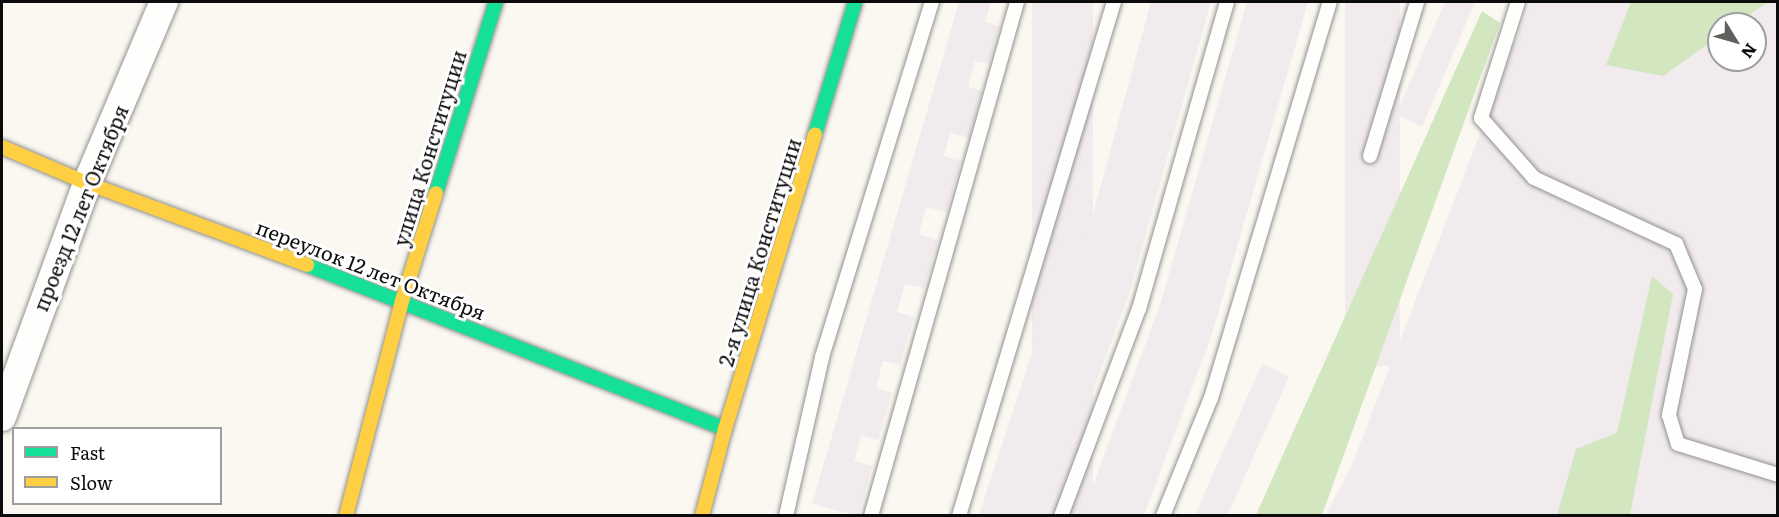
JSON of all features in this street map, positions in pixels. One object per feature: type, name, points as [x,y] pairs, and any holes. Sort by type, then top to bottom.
[{"type":"street","name":"проезд 12 лет Октября","points":[[2,417],[87,183],[164,2]]},
{"type":"street","name":"улица Конституции","points":[[346,516],[402,300],[496,2]]},
{"type":"street","name":"2-я улица Конституции","points":[[702,516],[725,429],[855,2]]},
{"type":"street","name":"переулок 12 лет Октября","points":[[2,147],[87,183],[402,300],[725,429]]},
{"type":"lane","points":[[786,516],[822,357],[932,2]]},
{"type":"lane","points":[[871,516],[1017,2]]},
{"type":"lane","points":[[959,516],[1114,2]]},
{"type":"lane","points":[[1061,516],[1139,309],[1227,2]]},
{"type":"lane","points":[[1163,516],[1211,398],[1330,2]]},
{"type":"lane","points":[[1370,156],[1417,2]]},
{"type":"lane","points":[[1518,2],[1481,118],[1534,178],[1676,244],[1695,289],[1669,415],[1678,444],[1778,475]]},
{"type":"shaded area","points":[[959,2],[991,2],[985,22],[999,26],[989,64],[975,61],[968,87],[982,91],[969,138],[950,133],[944,156],[961,161],[947,212],[926,207],[919,234],[938,240],[924,288],[905,284],[897,312],[914,317],[900,365],[883,361],[876,388],[892,393],[878,440],[861,436],[854,461],[872,466],[859,515],[855,515],[812,504]]},
{"type":"shaded area","points":[[1032,2],[1093,2],[1093,516],[1032,516]]},
{"type":"shaded area","points":[[1151,2],[1211,2],[1129,294],[1047,515],[979,515],[1061,264],[1078,269]]},
{"type":"shaded area","points":[[1247,2],[1308,2],[1211,337],[1144,515],[1082,515],[1160,305]]},
{"type":"shaded area","points":[[1345,2],[1400,2],[1400,366],[1345,366]]},
{"type":"shaded area","points":[[1445,2],[1475,2],[1422,127],[1396,114]]},
{"type":"shaded area","points":[[1531,2],[1777,2],[1777,515],[1325,516],[1351,467]]},
{"type":"shaded area","points":[[1262,364],[1289,376],[1227,516],[1194,516]]},
{"type":"green space","points":[[1631,2],[1768,2],[1753,12],[1707,12],[1707,45],[1663,76],[1606,65]]},
{"type":"green space","points":[[1482,11],[1500,23],[1322,515],[1256,515]]},
{"type":"green space","points":[[1652,276],[1673,294],[1630,515],[1557,515],[1576,449],[1617,433]]},
{"type":"traffic: fast","points":[[436,193],[496,2]]},
{"type":"traffic: fast","points":[[815,134],[855,2]]},
{"type":"traffic: fast","points":[[307,265],[725,429]]},
{"type":"traffic: slow","points":[[702,516],[725,429],[815,134]]},
{"type":"traffic: slow","points":[[2,147],[87,183],[307,265]]},
{"type":"traffic: slow","points":[[346,516],[402,301],[436,193]]}]
